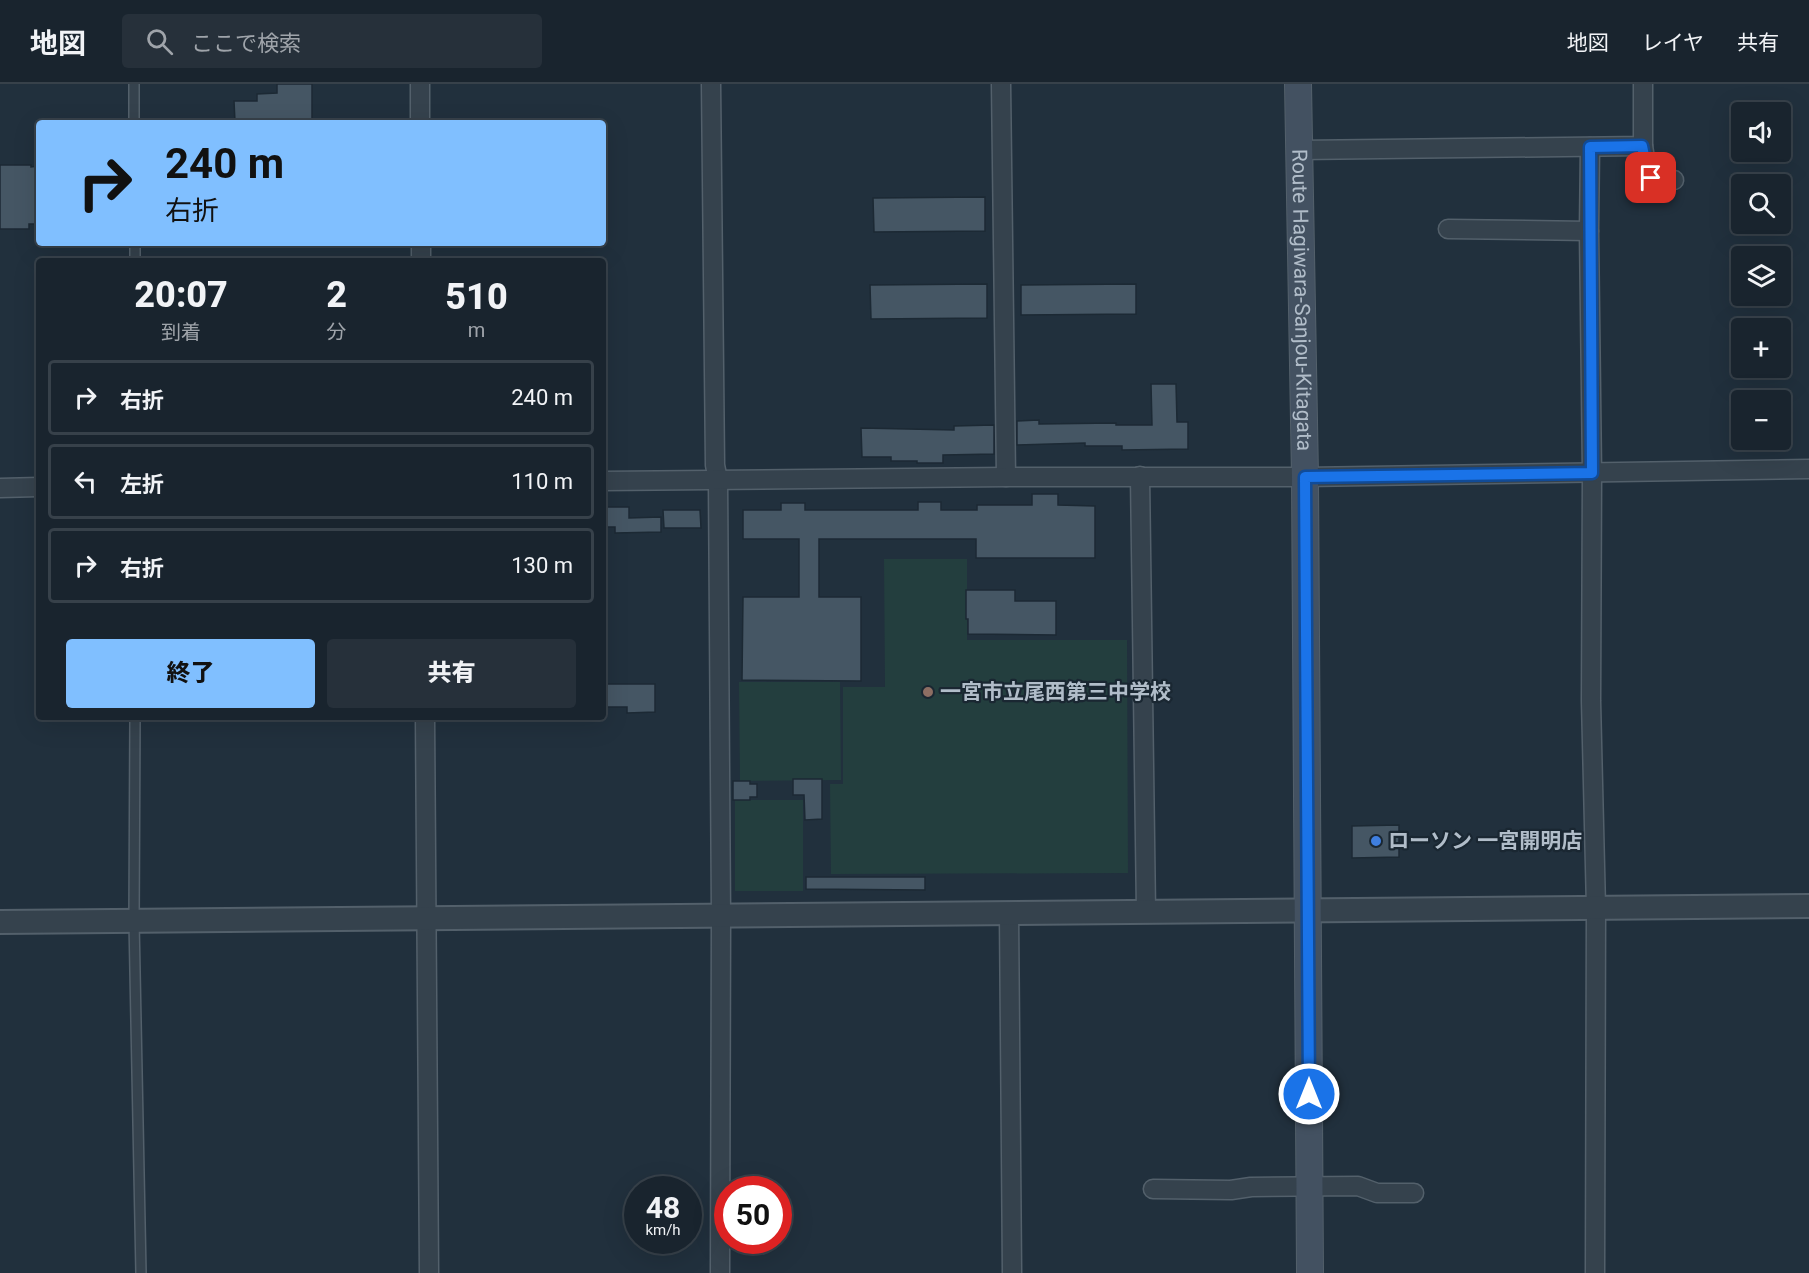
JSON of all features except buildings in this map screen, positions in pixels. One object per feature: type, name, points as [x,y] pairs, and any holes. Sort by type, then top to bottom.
[{"type":"main road","name":"Route Hagiwara-Sanjou-Kitagata","points":[[1298,84],[1305,477],[1310,1273]]},
{"type":"street","points":[[420,84],[420,120]]},
{"type":"street","points":[[711,84],[715,465],[718,480],[721,916],[720,1273]]},
{"type":"street","points":[[1000,84],[1006,477]]},
{"type":"street","points":[[1642,84],[1642,146],[1646,165],[1651,178],[1674,180]]},
{"type":"street","points":[[1299,150],[1642,146]]},
{"type":"street","points":[[1590,147],[1591,701],[1596,908],[1595,1273]]},
{"type":"street","points":[[1448,229],[1589,231]]},
{"type":"street","points":[[606,481],[1140,476],[1305,477],[1809,469]]},
{"type":"street","points":[[1140,476],[1146,912]]},
{"type":"street","points":[[0,488],[36,487]]},
{"type":"street","points":[[425,720],[429,1273]]},
{"type":"street","points":[[0,922],[1809,906]]},
{"type":"street","points":[[1009,913],[1012,1273]]},
{"type":"street","points":[[1153,1189],[1231,1190],[1251,1187],[1358,1186],[1377,1193],[1414,1193]]},
{"type":"lane","points":[[134,84],[134,120]]},
{"type":"lane","points":[[135,720],[134,921],[141,1273]]},
{"type":"green space","points":[[884,559],[967,559],[967,640],[1127,640],[1128,873],[831,874],[830,784],[843,784],[843,687],[885,687]]},
{"type":"green space","points":[[739,682],[840,682],[841,780],[740,781]]},
{"type":"green space","points":[[735,800],[803,800],[803,891],[735,891]]},
{"type":"place","name":"一宮市立尾西第三中学校","points":[[928,692]]},
{"type":"place","name":"ローソン 一宮開明店","points":[[1376,841]]},
{"type":"route","points":[[1309,1094],[1305,477],[1592,473],[1590,147],[1642,146],[1651,178]]}]
